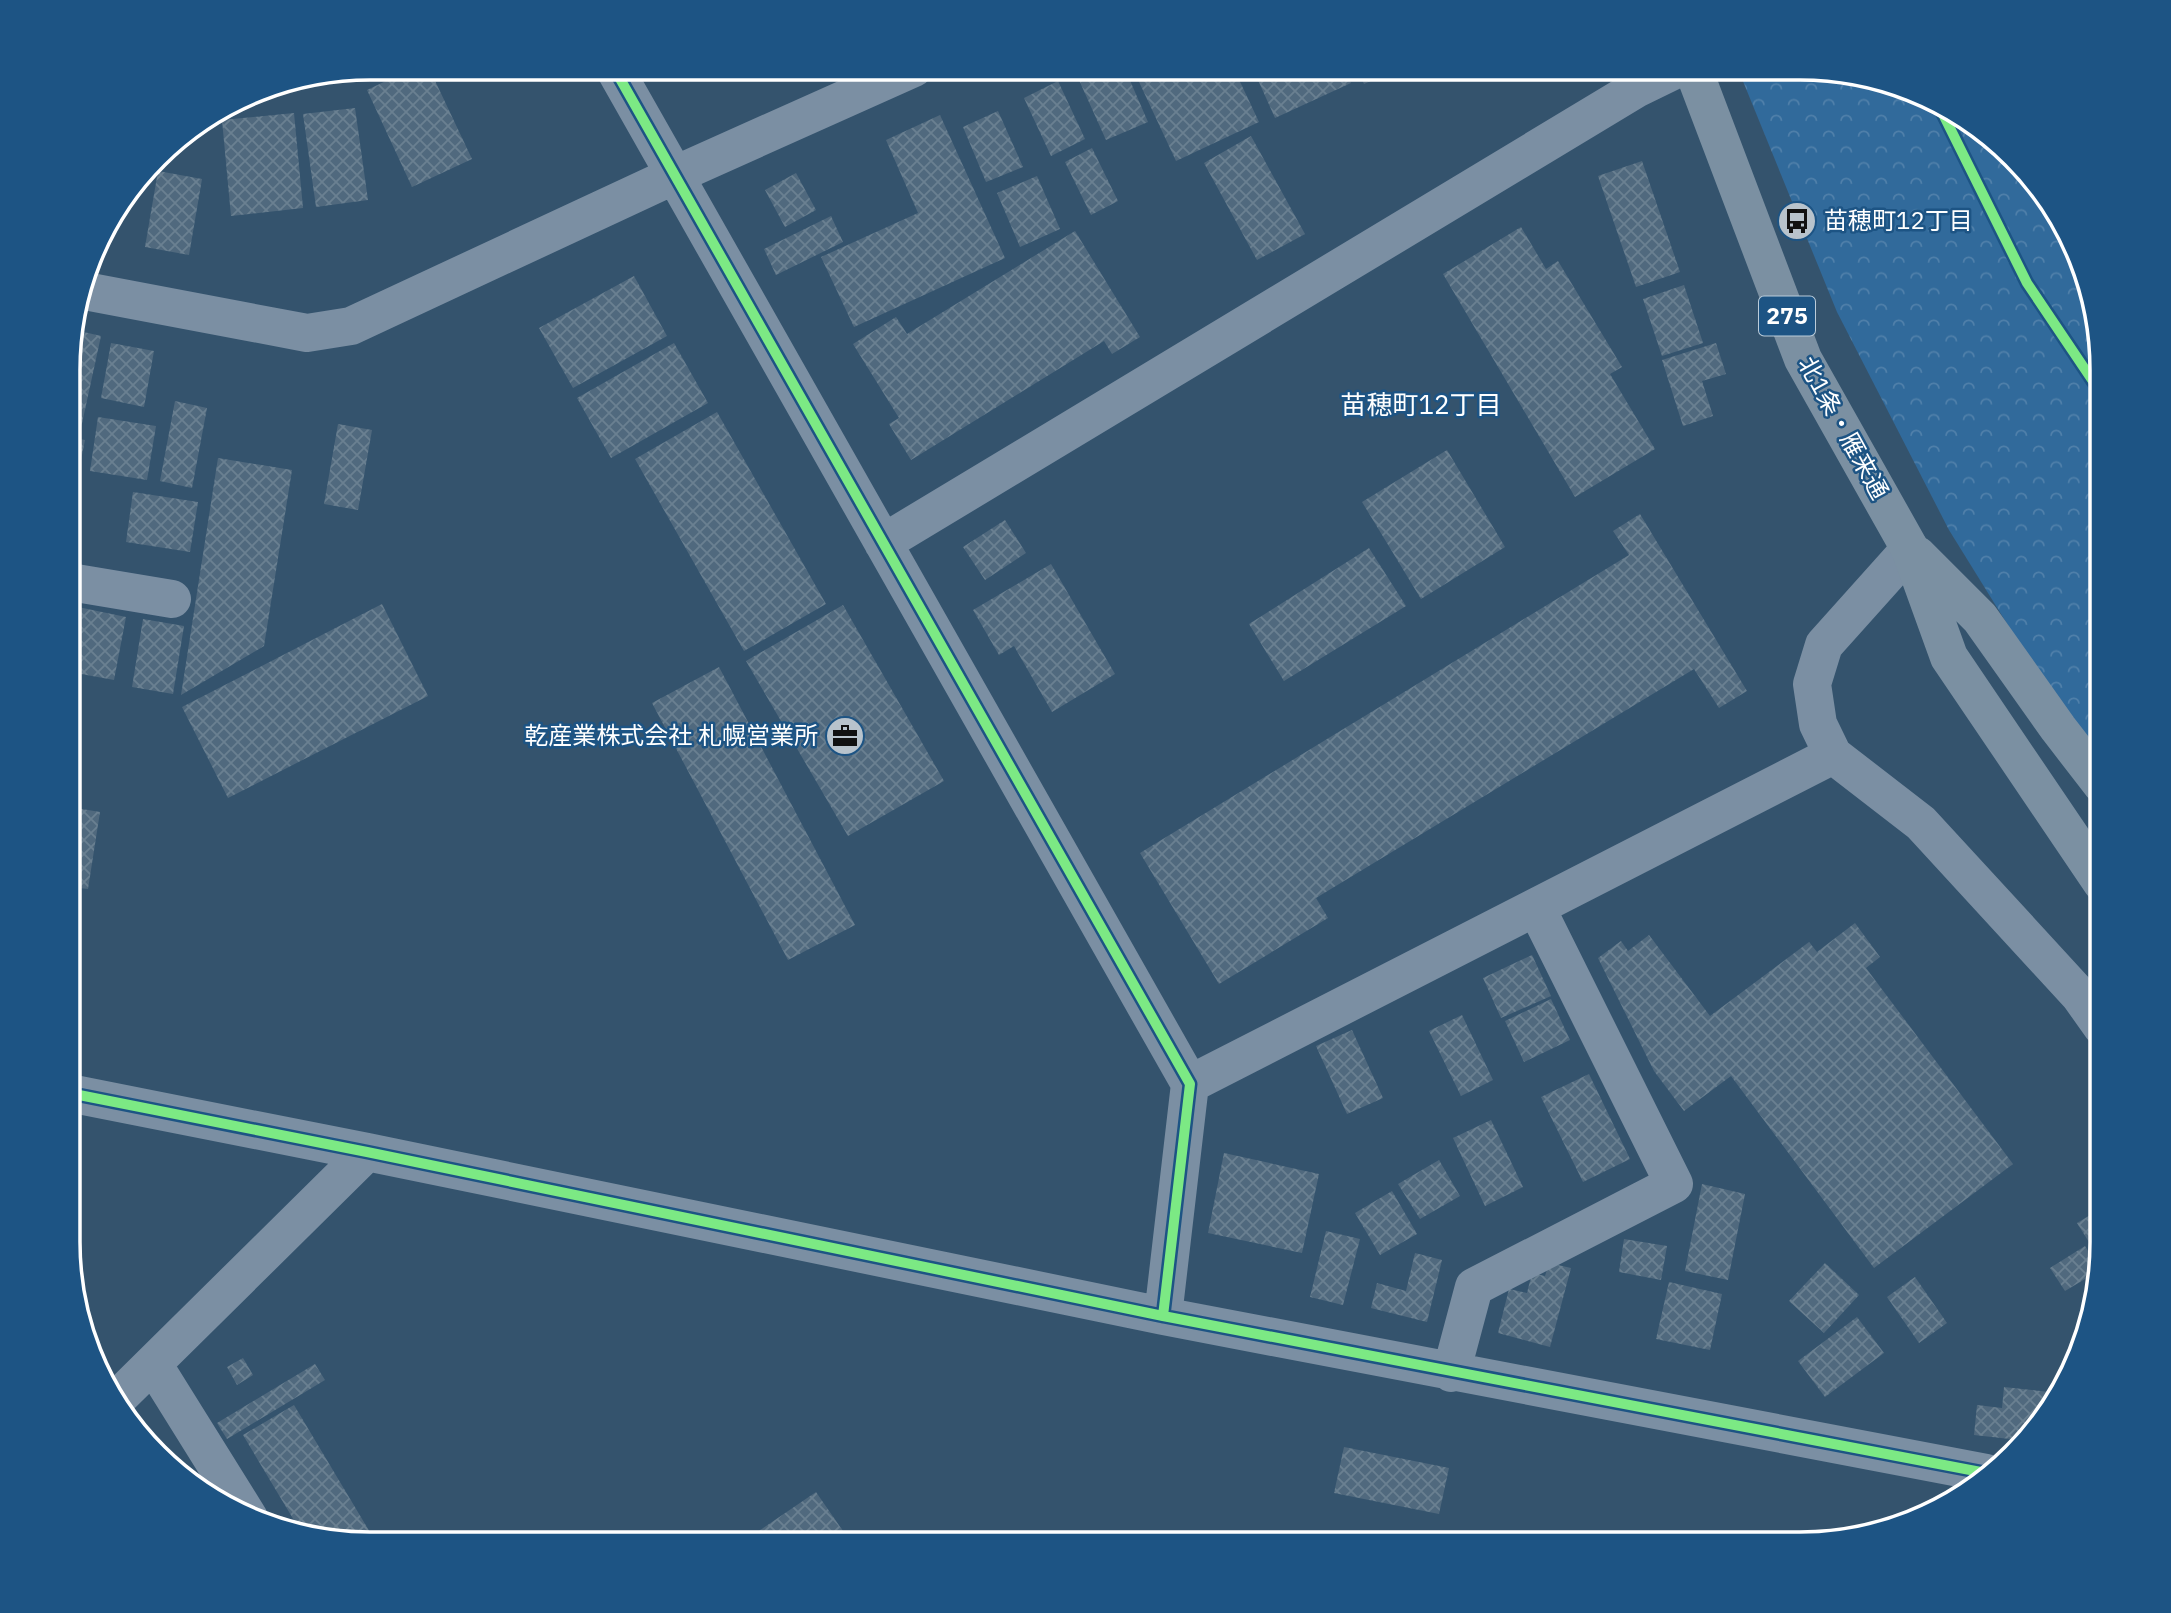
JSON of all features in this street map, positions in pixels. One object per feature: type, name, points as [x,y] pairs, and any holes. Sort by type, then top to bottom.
[{"type":"highway","name":"北1条・雁来通","points":[[1697,80],[1804,359],[1910,549],[1949,657],[2090,865]]},
{"type":"highway","name":"北1条・雁来通","points":[[1910,549],[1980,618],[2090,769]]},
{"type":"street","points":[[621,80],[1190,1084],[1163,1316]]},
{"type":"street","points":[[91,292],[307,333],[351,326],[675,175],[887,80]]},
{"type":"street","points":[[883,543],[1654,80]]},
{"type":"street","points":[[1910,549],[1824,645],[1812,684],[1818,724],[1833,755],[1921,823],[2090,1010]]},
{"type":"street","points":[[80,584],[172,599]]},
{"type":"street","points":[[1190,1084],[1833,755]]},
{"type":"street","points":[[1451,1373],[1475,1287],[1674,1184],[1536,906]]},
{"type":"street","points":[[80,1095],[1163,1316],[1978,1471]]},
{"type":"street","points":[[123,1393],[367,1152]]},
{"type":"street","points":[[153,1364],[238,1501]]},
{"type":"green space","points":[[1742,80],[1800,80],[1857,86],[1929,110],[1977,141],[2018,179],[2042,210],[2061,242],[2081,296],[2090,352],[2090,758],[1949,530],[1837,312]]},
{"type":"building","points":[[388,80],[435,80],[472,159],[412,187],[367,90]]},
{"type":"building","points":[[1079,80],[1130,80],[1148,122],[1106,140]]},
{"type":"building","points":[[1138,80],[1239,80],[1259,122],[1176,161]]},
{"type":"building","points":[[1258,80],[1350,80],[1351,83],[1275,118]]},
{"type":"building","points":[[1058,81],[1085,139],[1051,156],[1024,98]]},
{"type":"building","points":[[355,108],[368,200],[316,207],[303,114]]},
{"type":"building","points":[[998,111],[1023,167],[986,182],[963,127]]},
{"type":"building","points":[[294,113],[303,208],[231,216],[222,121]]},
{"type":"building","points":[[940,115],[1005,258],[854,327],[821,257],[918,213],[886,140]]},
{"type":"building","points":[[1251,136],[1305,234],[1257,260],[1204,163]]},
{"type":"building","points":[[1092,148],[1118,201],[1091,215],[1065,162]]},
{"type":"building","points":[[1642,161],[1680,272],[1636,287],[1598,176]]},
{"type":"building","points":[[161,171],[202,179],[189,255],[145,247],[157,175]]},
{"type":"building","points":[[796,173],[816,210],[785,227],[765,190]]},
{"type":"building","points":[[1037,176],[1060,229],[1020,247],[997,193]]},
{"type":"building","points":[[831,216],[843,242],[776,275],[764,249]]},
{"type":"building","points":[[1521,227],[1546,269],[1558,261],[1622,367],[1610,374],[1655,449],[1575,497],[1443,274]]},
{"type":"building","points":[[1075,231],[1140,337],[1112,354],[1104,341],[911,460],[889,424],[899,418],[853,344],[896,317],[907,334]]},
{"type":"building","points":[[634,276],[667,336],[573,388],[539,328]]},
{"type":"building","points":[[1684,285],[1703,343],[1662,356],[1643,299]]},
{"type":"building","points":[[83,332],[101,336],[81,428],[80,371]]},
{"type":"building","points":[[111,343],[154,351],[144,407],[101,398]]},
{"type":"building","points":[[674,343],[708,403],[611,458],[577,398]]},
{"type":"building","points":[[1716,343],[1726,374],[1702,381],[1713,416],[1683,426],[1662,360]]},
{"type":"building","points":[[175,401],[207,408],[192,488],[160,481]]},
{"type":"building","points":[[717,412],[826,604],[744,651],[635,459]]},
{"type":"building","points":[[98,417],[156,426],[147,480],[90,471]]},
{"type":"building","points":[[338,424],[372,430],[358,510],[324,504]]},
{"type":"building","points":[[80,439],[85,440],[80,465]]},
{"type":"building","points":[[1447,450],[1505,547],[1421,599],[1362,502]]},
{"type":"building","points":[[218,458],[292,470],[264,646],[181,695]]},
{"type":"building","points":[[133,492],[198,502],[190,552],[126,542]]},
{"type":"building","points":[[1640,514],[1747,691],[1719,708],[1694,669],[1316,898],[1328,918],[1219,984],[1140,853],[1629,555],[1613,531]]},
{"type":"building","points":[[1005,520],[1026,553],[985,580],[963,547]]},
{"type":"building","points":[[1369,548],[1406,606],[1284,681],[1249,624]]},
{"type":"building","points":[[1051,564],[1115,674],[1052,712],[1014,646],[999,655],[973,610]]},
{"type":"building","points":[[382,604],[428,696],[228,798],[182,707]]},
{"type":"building","points":[[843,605],[944,781],[848,836],[746,661]]},
{"type":"building","points":[[80,607],[126,617],[114,680],[80,674]]},
{"type":"building","points":[[143,619],[184,626],[173,694],[132,687]]},
{"type":"building","points":[[719,667],[855,925],[788,960],[652,703]]},
{"type":"building","points":[[80,809],[100,812],[88,889],[80,888]]},
{"type":"building","points":[[1855,923],[1880,957],[1866,968],[2013,1164],[1874,1268],[1731,1076],[1684,1111],[1654,1071],[1598,958],[1621,941],[1628,951],[1649,935],[1710,1016],[1809,942],[1817,952]]},
{"type":"building","points":[[1532,955],[1551,996],[1501,1018],[1483,978]]},
{"type":"building","points":[[1551,999],[1570,1040],[1524,1062],[1505,1021]]},
{"type":"building","points":[[1462,1015],[1493,1080],[1461,1096],[1429,1031]]},
{"type":"building","points":[[1352,1030],[1383,1098],[1347,1114],[1316,1046]]},
{"type":"building","points":[[1589,1074],[1630,1159],[1583,1182],[1541,1097]]},
{"type":"building","points":[[1491,1120],[1523,1187],[1485,1206],[1453,1138]]},
{"type":"building","points":[[1224,1153],[1319,1174],[1302,1253],[1208,1233]]},
{"type":"building","points":[[1439,1160],[1460,1196],[1420,1219],[1398,1184]]},
{"type":"building","points":[[1702,1184],[1745,1194],[1728,1280],[1685,1271]]},
{"type":"building","points":[[1392,1191],[1417,1234],[1380,1255],[1355,1213]]},
{"type":"building","points":[[2090,1215],[2090,1244],[2077,1223]]},
{"type":"building","points":[[1326,1231],[1360,1239],[1343,1305],[1310,1297]]},
{"type":"building","points":[[1624,1239],[1667,1246],[1661,1280],[1619,1272]]},
{"type":"building","points":[[2085,1246],[2090,1254],[2088,1277],[2065,1291],[2050,1268]]},
{"type":"building","points":[[1415,1253],[1442,1260],[1427,1322],[1371,1308],[1377,1283],[1406,1291]]},
{"type":"building","points":[[1549,1263],[1571,1268],[1550,1347],[1498,1333],[1509,1289],[1527,1293],[1532,1273],[1545,1276]]},
{"type":"building","points":[[1825,1263],[1859,1295],[1824,1333],[1789,1301]]},
{"type":"building","points":[[1915,1277],[1947,1323],[1919,1343],[1887,1297]]},
{"type":"building","points":[[1669,1282],[1722,1294],[1710,1350],[1656,1339]]},
{"type":"building","points":[[1857,1317],[1884,1353],[1825,1397],[1798,1361]]},
{"type":"building","points":[[243,1358],[253,1375],[237,1385],[227,1367]]},
{"type":"building","points":[[315,1364],[325,1380],[227,1439],[217,1423]]},
{"type":"building","points":[[2004,1387],[2049,1392],[2013,1439],[1974,1435],[1977,1405],[2002,1408]]},
{"type":"building","points":[[294,1405],[370,1532],[333,1530],[296,1523],[243,1435]]},
{"type":"building","points":[[1344,1447],[1449,1468],[1439,1514],[1334,1493]]},
{"type":"building","points":[[816,1492],[844,1532],[757,1532]]},
{"type":"cycle path","points":[[621,80],[1190,1084],[1163,1316]]},
{"type":"cycle path","points":[[1946,119],[2027,283],[2090,377]]},
{"type":"cycle path","points":[[80,1095],[1163,1316],[1978,1471]]},
{"type":"place","name":"苗穂町12丁目","points":[[1797,221]]},
{"type":"place","name":"乾産業株式会社 札幌営業所","points":[[845,736]]},
{"type":"district","name":"苗穂町12丁目","points":[[1421,405]]}]
